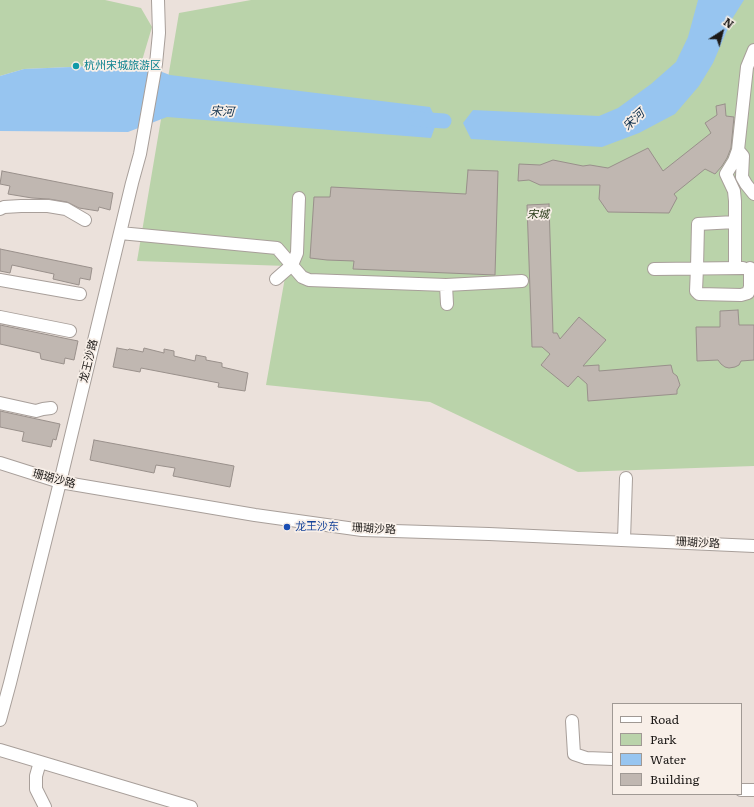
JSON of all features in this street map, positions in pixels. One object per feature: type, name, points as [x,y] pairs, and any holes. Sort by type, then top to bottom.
[{"type":"street","name":"龙王沙路","points":[[0,720],[60,482],[144,135],[156,64],[159,33],[158,0]]},
{"type":"street","points":[[735,268],[735,201],[734,191],[726,174],[734,161],[738,150],[747,67],[754,50]]},
{"type":"street","points":[[738,150],[743,156],[742,177],[754,194]]},
{"type":"street","points":[[276,279],[292,266],[297,253],[299,198]]},
{"type":"street","points":[[0,210],[4,208],[21,206],[48,206],[66,209],[85,220]]},
{"type":"street","points":[[654,269],[698,268],[752,268],[748,293],[742,295],[699,294],[696,290],[698,268],[698,224],[735,222]]},
{"type":"street","points":[[120,233],[277,248],[302,277],[309,280],[446,285],[522,281]]},
{"type":"street","points":[[0,280],[80,294]]},
{"type":"street","points":[[446,285],[447,304]]},
{"type":"street","points":[[0,316],[70,331]]},
{"type":"street","points":[[0,403],[36,411],[51,408]]},
{"type":"street","name":"珊瑚沙路","points":[[0,464],[60,482],[254,515],[362,530],[497,534],[754,546]]},
{"type":"street","points":[[624,540],[626,478]]},
{"type":"street","points":[[572,721],[574,754],[586,758],[612,759]]},
{"type":"street","points":[[0,750],[191,807]]},
{"type":"street","points":[[40,762],[36,776],[36,789],[45,807]]},
{"type":"street","points":[[742,790],[754,790]]},
{"type":"green space","points":[[0,0],[105,0],[141,8],[152,27],[141,64],[24,69],[0,76]]},
{"type":"green space","name":"宋城","points":[[251,0],[754,0],[754,466],[578,472],[430,402],[266,385],[287,266],[137,261],[179,13]]},
{"type":"water","points":[[698,0],[744,0],[732,19],[713,63],[699,86],[675,114],[639,133],[602,147],[471,139],[463,123],[473,110],[599,116],[618,108],[651,84],[676,62],[688,37]]},
{"type":"water","points":[[141,64],[170,75],[430,107],[437,121],[431,138],[167,117],[128,132],[0,131],[0,76],[24,69]]},
{"type":"building","points":[[725,104],[726,116],[734,117],[731,148],[727,158],[715,174],[705,169],[674,194],[677,198],[669,213],[608,212],[599,199],[600,185],[540,185],[529,180],[518,181],[519,164],[540,165],[553,160],[583,166],[590,165],[608,168],[648,148],[663,171],[711,133],[705,123],[717,115],[716,106]]},
{"type":"building","points":[[468,170],[498,171],[495,275],[353,269],[354,261],[310,258],[314,197],[330,197],[331,187],[466,194]]},
{"type":"building","points":[[2,171],[113,193],[110,210],[99,207],[98,211],[79,208],[67,202],[8,194],[10,186],[0,184]]},
{"type":"building","points":[[549,204],[553,333],[557,333],[560,339],[579,317],[606,340],[583,366],[599,365],[599,371],[671,365],[673,373],[677,376],[680,385],[677,390],[677,394],[588,401],[587,384],[578,376],[568,387],[541,365],[550,354],[542,347],[532,347],[527,205]]},
{"type":"building","points":[[0,249],[92,268],[90,280],[80,278],[79,285],[53,279],[54,274],[12,265],[10,273],[0,271]]},
{"type":"building","points":[[738,310],[739,325],[754,325],[754,360],[741,361],[739,365],[729,368],[725,367],[718,360],[697,361],[696,327],[720,327],[720,311]]},
{"type":"building","points":[[0,325],[78,341],[74,360],[65,358],[64,364],[41,359],[40,353],[0,344]]},
{"type":"building","points":[[117,348],[143,352],[144,348],[164,353],[164,349],[174,351],[174,356],[195,361],[196,355],[206,357],[206,360],[222,363],[222,367],[248,373],[245,391],[218,387],[219,383],[141,368],[140,372],[113,367]]},
{"type":"building","points":[[0,411],[60,424],[56,440],[53,439],[51,447],[22,441],[24,432],[0,427]]},
{"type":"building","points":[[94,440],[234,466],[230,487],[173,476],[175,468],[156,465],[154,473],[90,460]]},
{"type":"waterway","name":"宋河","points":[[416,119],[444,121]]},
{"type":"place","name":"杭州宋城旅游区","points":[[76,66]]},
{"type":"place","name":"龙王沙东","points":[[287,527]]}]
